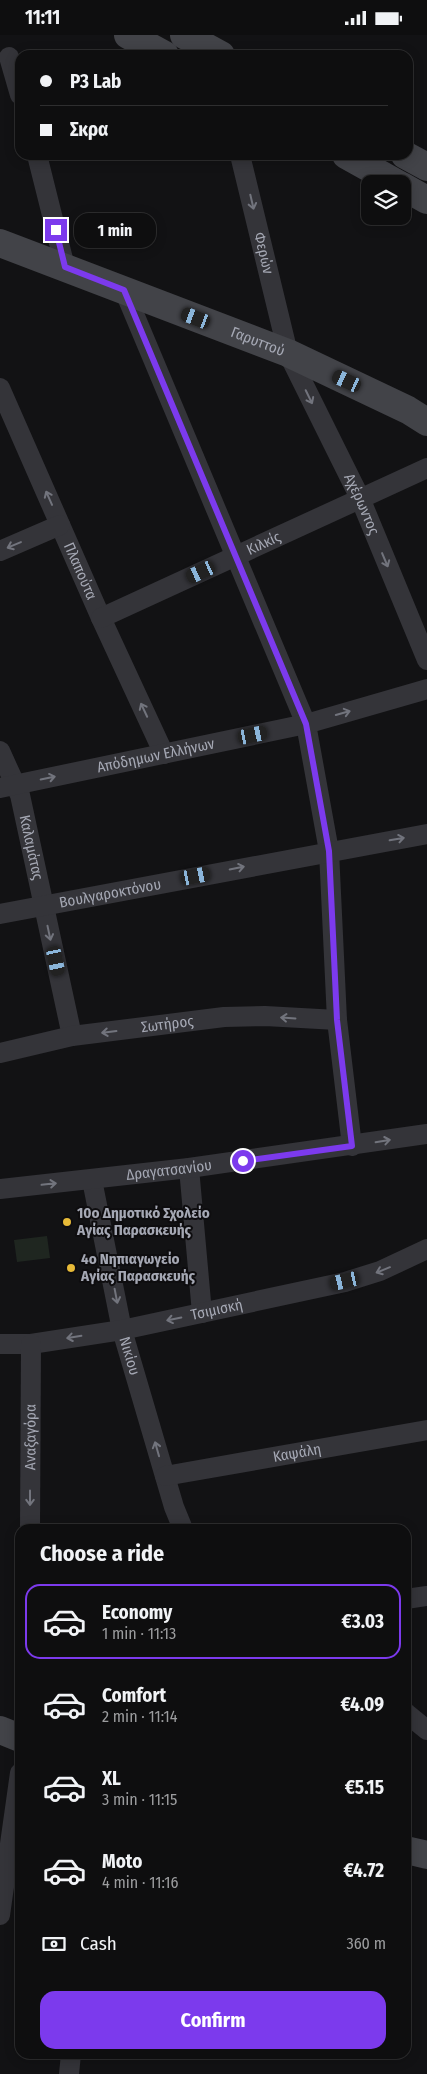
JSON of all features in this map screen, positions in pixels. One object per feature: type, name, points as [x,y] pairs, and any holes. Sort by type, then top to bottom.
[{"type":"street","points":[[128,35],[156,50]]},
{"type":"street","points":[[184,35],[212,50]]},
{"type":"street","points":[[9,57],[15,78]]},
{"type":"street","points":[[413,159],[427,167]]},
{"type":"street","points":[[38,160],[65,267]]},
{"type":"street","name":"Φερών","points":[[241,160],[288,353]]},
{"type":"street","points":[[355,160],[382,175]]},
{"type":"street","points":[[411,191],[427,200]]},
{"type":"street","name":"Γαρυττού","points":[[0,243],[288,353],[408,410],[427,422]]},
{"type":"street","points":[[124,290],[306,724],[329,851],[337,1020],[352,1146]]},
{"type":"street","name":"Αχέρωντος","points":[[288,353],[360,498],[427,661]]},
{"type":"street","name":"Πλαπούτα","points":[[0,387],[101,618],[164,754]]},
{"type":"street","name":"Κιλκίς","points":[[101,618],[427,469]]},
{"type":"street","points":[[0,551],[60,525]]},
{"type":"street","name":"Απόδημων Ελλήνων","points":[[8,786],[306,724],[427,689]]},
{"type":"street","name":"Καλαμάτας","points":[[0,751],[8,786],[43,905],[72,1037]]},
{"type":"street","name":"Βουλγαροκτόνου","points":[[0,915],[43,905],[427,834]]},
{"type":"street","name":"Σωτήρος","points":[[0,1053],[72,1037],[242,1016],[337,1020]]},
{"type":"street","name":"Δραγατσανίου","points":[[0,1189],[188,1168],[427,1134]]},
{"type":"street","points":[[188,1168],[202,1313]]},
{"type":"street","name":"Νικίου","points":[[92,1180],[122,1330],[174,1507],[181,1524]]},
{"type":"street","name":"Τσιμισκή","points":[[0,1344],[31,1344],[122,1330],[202,1313],[345,1281],[380,1271],[427,1249]]},
{"type":"street","name":"Αναξαγόρα","points":[[30,1524],[31,1344]]},
{"type":"street","name":"Καψάλη","points":[[165,1476],[427,1430]]},
{"type":"street","points":[[411,1598],[427,1596]]},
{"type":"street","points":[[411,1717],[427,1730]]},
{"type":"street","points":[[0,1730],[15,1736]]},
{"type":"street","points":[[0,1915],[15,1808]]},
{"type":"street","points":[[411,1850],[427,1855]]},
{"type":"street","points":[[69,2074],[70,2059]]},
{"type":"shaded area","points":[[47,1236],[50,1258],[17,1262],[14,1240]]},
{"type":"place","name":"10ο Δημοτικό Σχολείο Αγίας Παρασκευής","points":[[67,1222]]},
{"type":"place","name":"4ο Νηπιαγωγείο Αγίας Παρασκευής","points":[[71,1268]]},
{"type":"route","points":[[56,230],[65,267],[124,290],[306,724],[329,851],[337,1020],[352,1146],[243,1161]]}]
